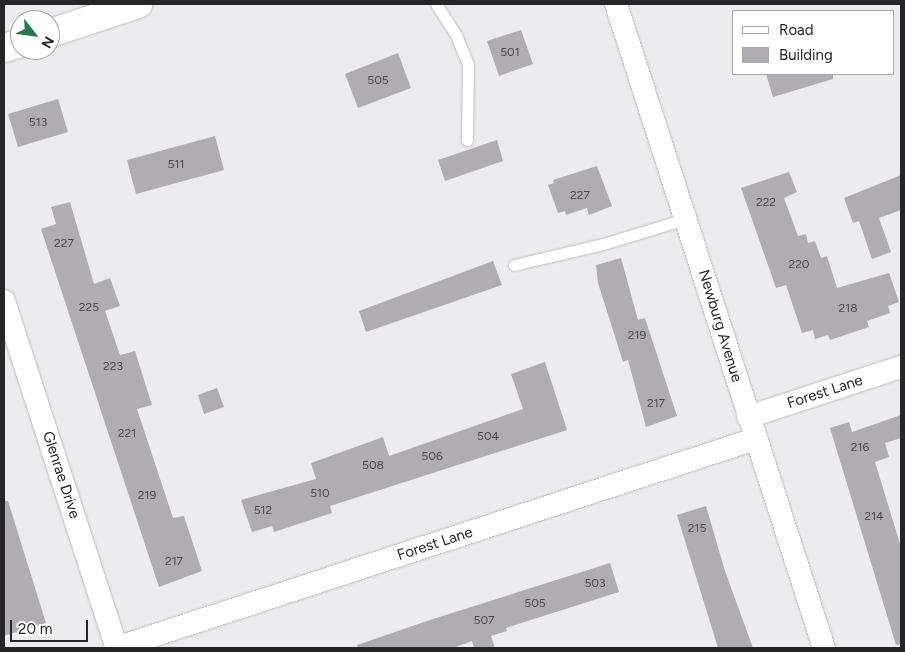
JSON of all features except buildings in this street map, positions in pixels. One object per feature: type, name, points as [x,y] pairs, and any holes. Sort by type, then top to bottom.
[{"type":"main road","points":[[60,30],[138,4]]},
{"type":"street","name":"Newburg Avenue","points":[[616,4],[824,648]]},
{"type":"street","name":"Glenrae Drive","points":[[4,301],[117,648]]},
{"type":"street","name":"Forest Lane","points":[[748,417],[901,367]]},
{"type":"street","name":"Forest Lane","points":[[117,648],[755,439]]},
{"type":"lane","points":[[436,4],[456,35],[468,65],[467,140]]},
{"type":"lane","points":[[514,265],[603,244],[686,219]]}]
